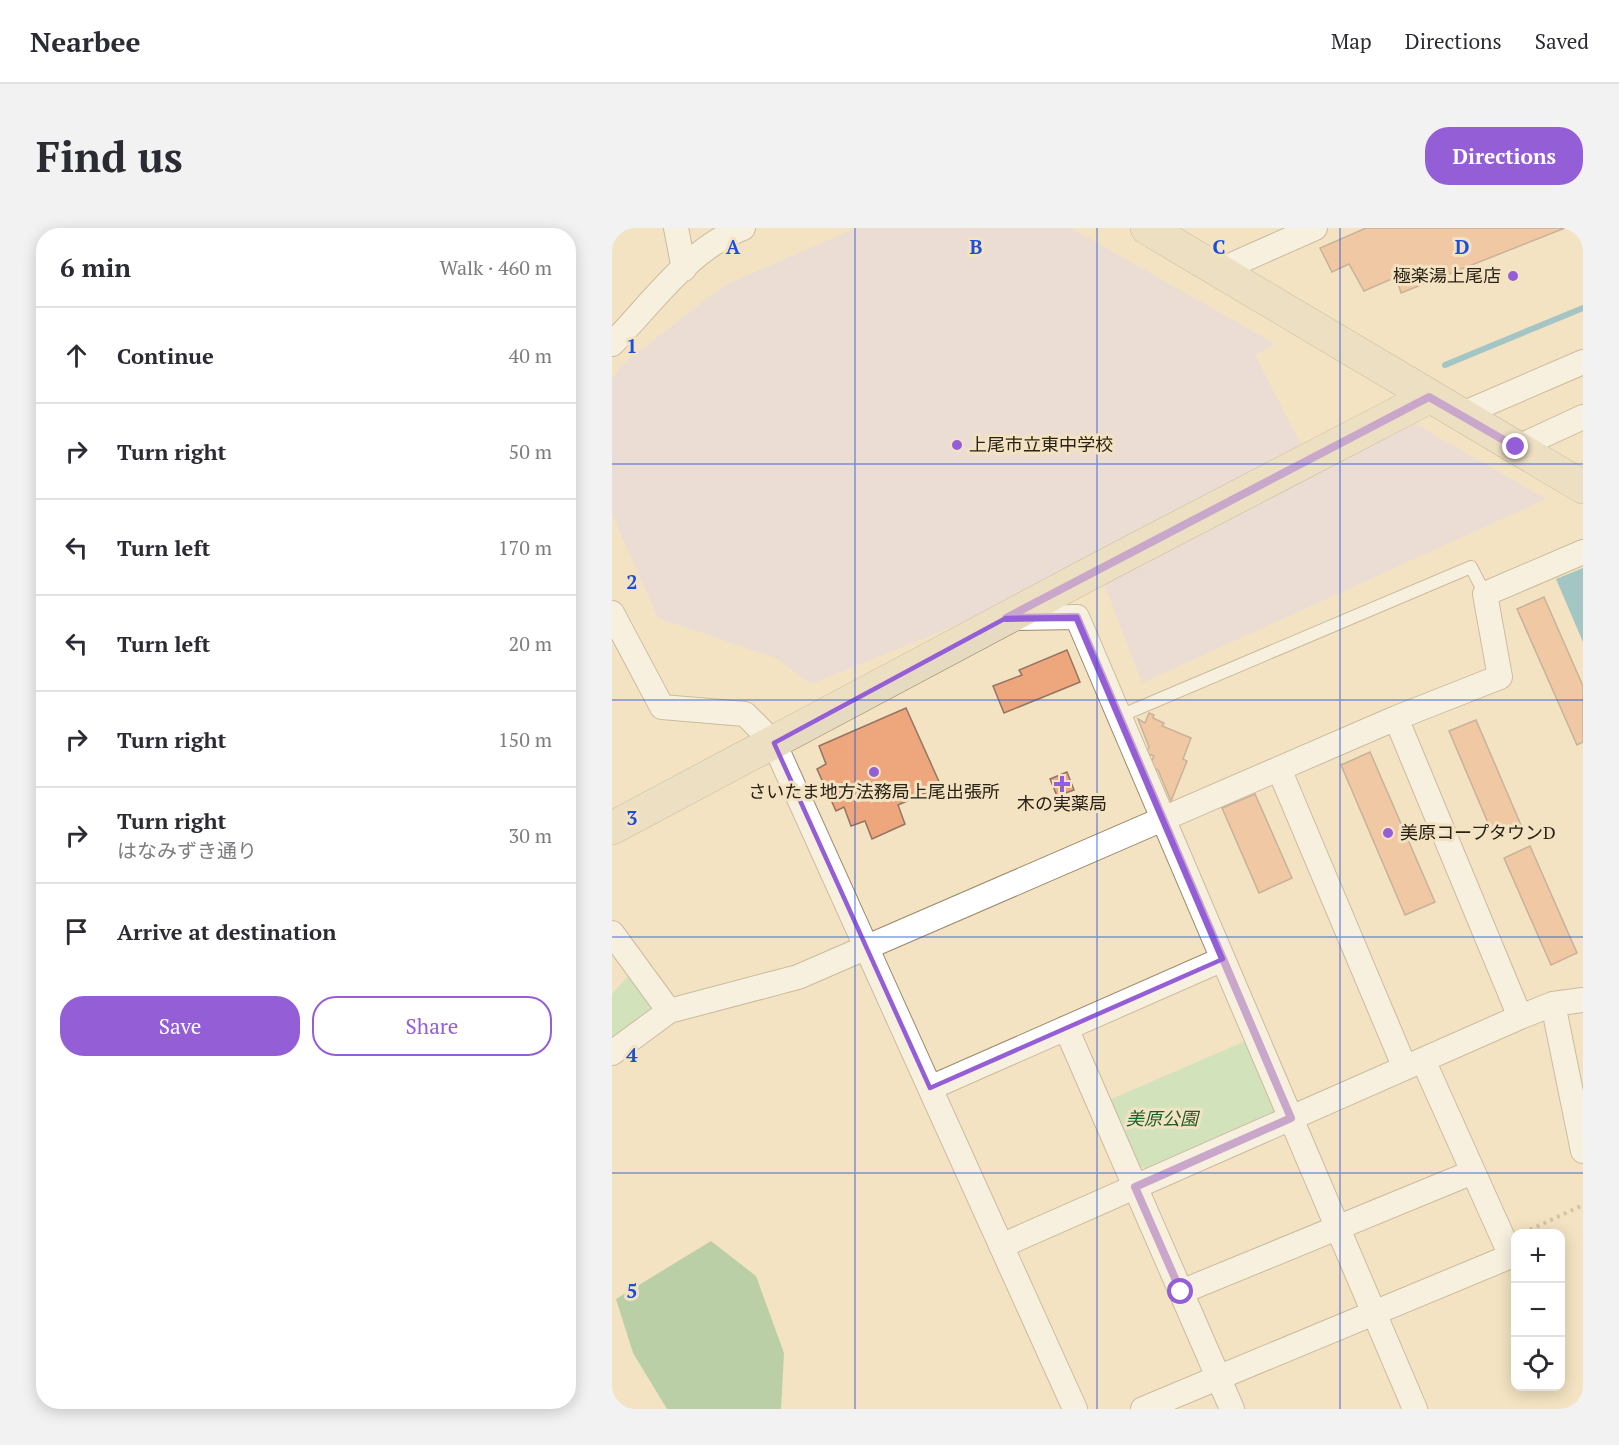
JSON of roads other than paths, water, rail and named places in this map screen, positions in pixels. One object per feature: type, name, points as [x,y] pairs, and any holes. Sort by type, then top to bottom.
[{"type":"street","points":[[676,228],[684,269]]},
{"type":"street","points":[[612,344],[684,269],[720,237],[743,228]]},
{"type":"street","points":[[1147,228],[1583,487]]},
{"type":"street","points":[[1218,271],[1315,228]]},
{"type":"street","points":[[1460,415],[1583,362]]},
{"type":"street","points":[[612,828],[1006,618],[1429,397]]},
{"type":"street","points":[[1516,447],[1583,417]]},
{"type":"street","points":[[612,1053],[669,1011],[798,977],[1396,718],[1500,677],[1485,594],[1583,552]]},
{"type":"street","points":[[612,613],[662,707],[745,714],[774,743],[1075,1409]]},
{"type":"street","points":[[1006,618],[1077,617],[1414,1409]]},
{"type":"street","points":[[1396,718],[1520,1017]]},
{"type":"street","points":[[1143,1409],[1511,1256],[1473,1172],[1414,1064],[1279,769]]},
{"type":"street","points":[[612,933],[669,1011]]},
{"type":"street","points":[[930,1088],[1223,959]]},
{"type":"street","points":[[1001,1246],[1520,1017],[1552,1004],[1583,1000]]},
{"type":"street","points":[[1552,1004],[1583,1151]]},
{"type":"street","points":[[1066,1028],[1232,1409]]},
{"type":"street","points":[[1181,1292],[1473,1172]]},
{"type":"lane","points":[[1120,716],[1471,567],[1485,594]]},
{"type":"water","points":[[1583,568],[1583,642],[1556,579]]},
{"type":"waterway","points":[[1445,365],[1583,308]]},
{"type":"place","name":"極楽湯上尾店","points":[[1513,276]]},
{"type":"place","name":"上尾市立東中学校","points":[[957,445]]},
{"type":"place","name":"さいたま地方法務局上尾出張所","points":[[874,772]]},
{"type":"place","name":"木の実薬局","points":[[1062,784]]},
{"type":"place","name":"美原コープタウンD","points":[[1388,833]]},
{"type":"park label","name":"美原公園","points":[[1162,1119]]}]
